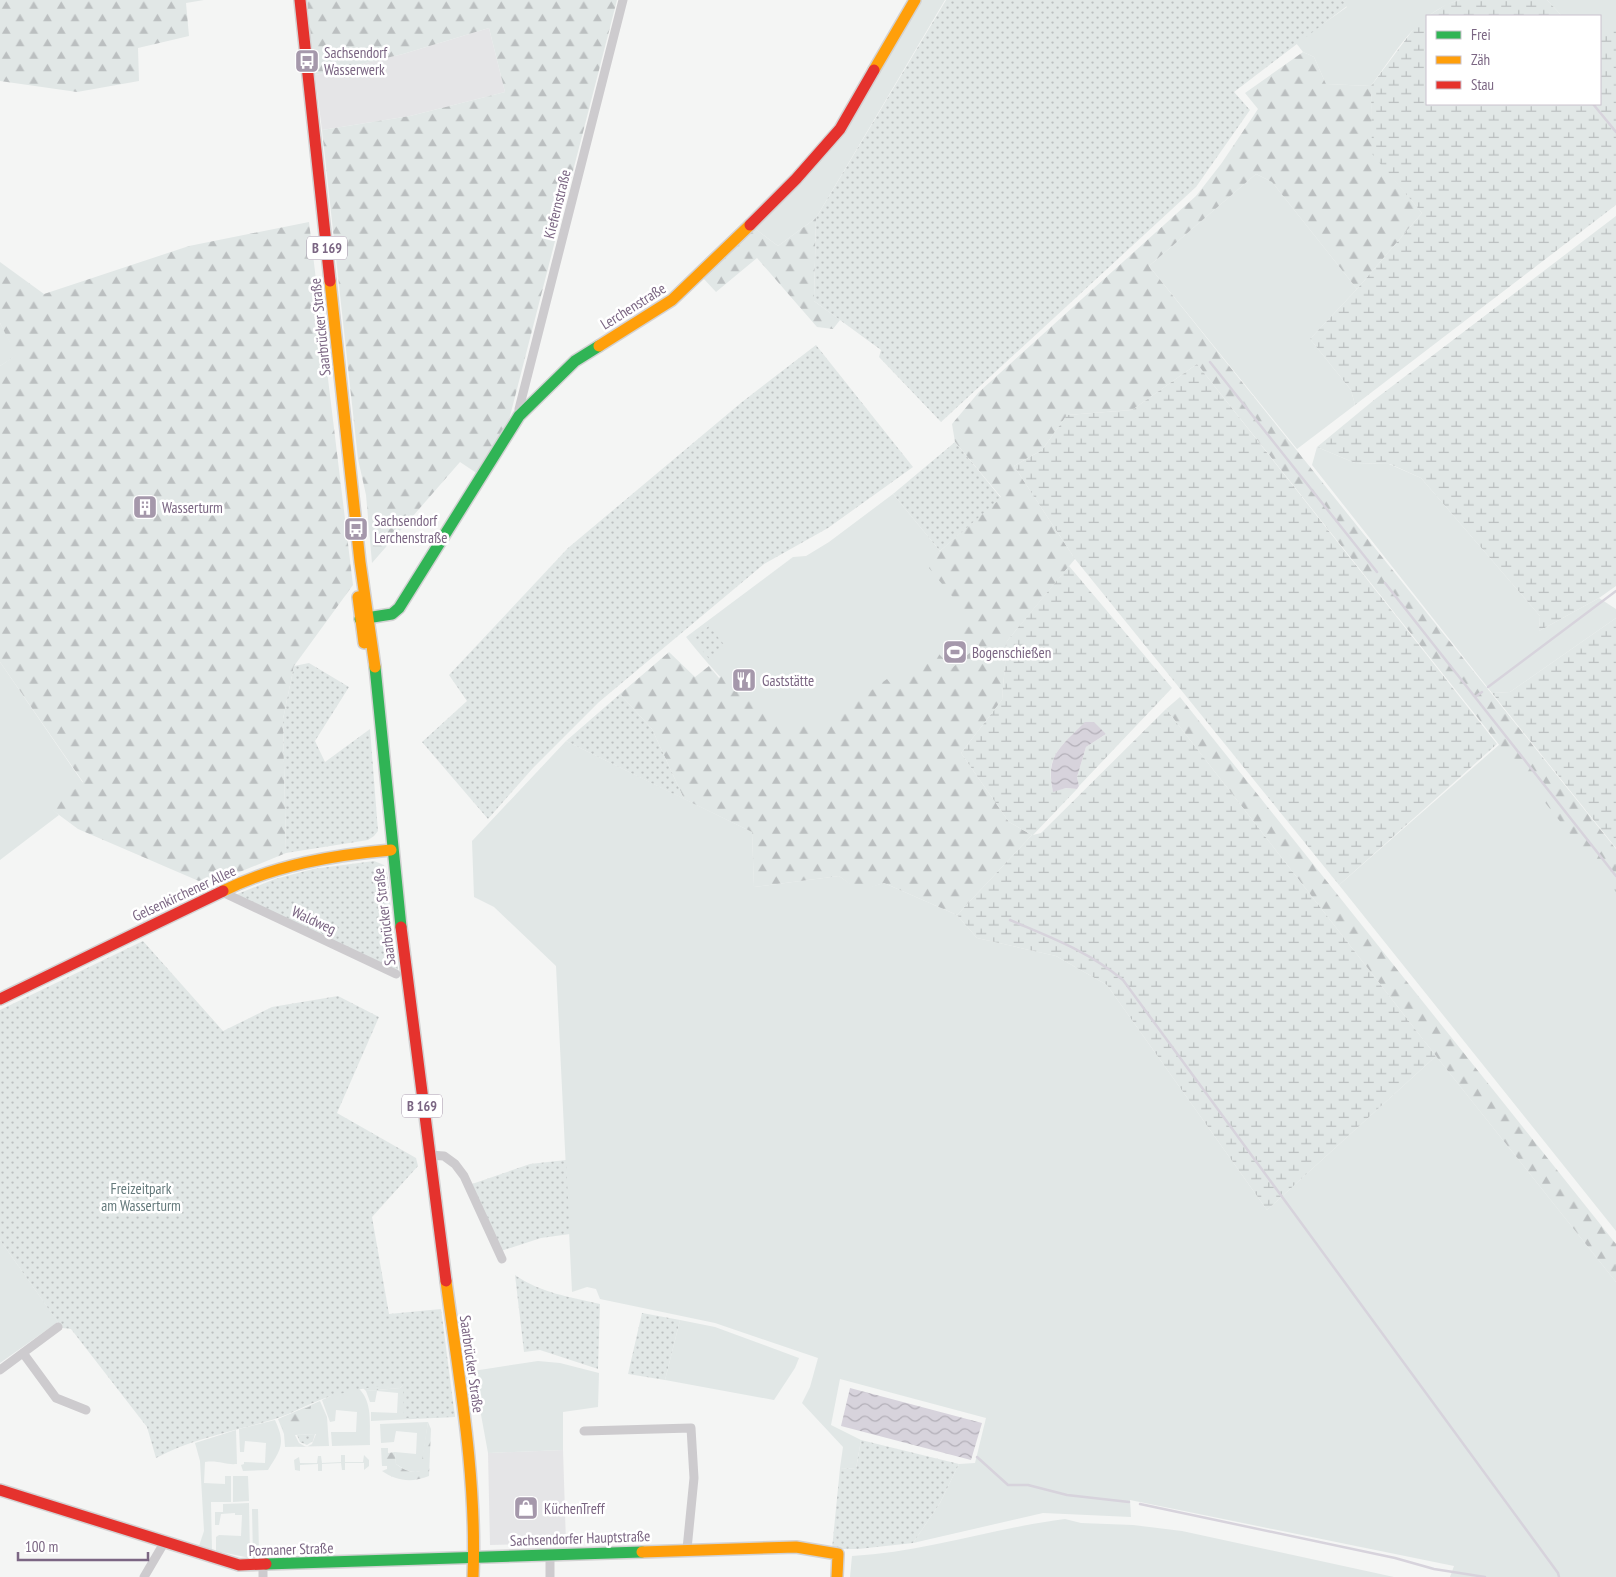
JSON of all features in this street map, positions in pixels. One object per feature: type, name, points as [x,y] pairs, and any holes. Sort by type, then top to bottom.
[{"type":"main road","name":"Saarbrücker Straße","points":[[300,0],[360,562],[357,582],[365,619],[365,653],[374,675],[392,850],[429,1156],[473,1484],[474,1557],[472,1577]]},
{"type":"main road","name":"Lerchenstraße","points":[[365,619],[392,614],[399,608],[519,416],[575,361],[672,300],[689,286],[796,179],[840,129],[915,0]]},
{"type":"main road","name":"Gelsenkirchener Allee","points":[[0,999],[220,891],[268,872],[312,861],[392,850]]},
{"type":"main road","name":"Poznaner Straße","points":[[0,1490],[239,1565],[474,1557]]},
{"type":"main road","name":"Sachsendorfer Hauptstraße","points":[[474,1557],[796,1547],[838,1554],[836,1577]]},
{"type":"street","name":"Kiefernstraße","points":[[519,416],[521,399],[623,0]]},
{"type":"street","name":"Waldweg","points":[[220,891],[396,974]]},
{"type":"street","points":[[429,1156],[444,1156],[460,1169],[502,1259]]},
{"type":"street","points":[[0,1370],[58,1327]]},
{"type":"street","points":[[23,1354],[56,1398],[86,1410]]},
{"type":"street","points":[[584,1431],[691,1428],[694,1478],[687,1549]]},
{"type":"street","points":[[144,1577],[164,1543]]},
{"type":"street","points":[[550,1555],[550,1577]]},
{"type":"street","points":[[263,1565],[263,1577]]},
{"type":"shaded area","points":[[489,28],[505,92],[410,116],[322,130],[315,75],[403,54]]},
{"type":"shaded area","points":[[563,1450],[566,1543],[490,1545],[488,1453]]},
{"type":"green space","points":[[0,0],[204,0],[186,3],[189,36],[138,48],[139,81],[77,92],[0,81]]},
{"type":"green space","points":[[307,0],[617,0],[509,420],[478,474],[460,462],[372,563],[366,495],[358,459],[322,130],[410,116],[505,92],[489,28],[403,54],[315,75]]},
{"type":"green space","points":[[919,0],[945,0],[816,218],[778,246],[754,228],[815,166]]},
{"type":"green space","points":[[946,0],[1342,0],[1347,6],[1234,92],[1250,110],[1196,187],[941,422],[879,357],[881,350],[814,301],[816,218]]},
{"type":"green space","points":[[1342,0],[1460,0],[1430,15],[1426,15],[1426,19],[1399,47],[1371,86],[1326,84],[1314,57],[1303,52],[1296,43],[1347,7]]},
{"type":"green space","points":[[1460,0],[1547,0],[1561,15],[1430,15],[1447,4]]},
{"type":"green space","points":[[1547,0],[1616,0],[1616,26],[1601,34],[1601,15],[1561,15]]},
{"type":"green space","points":[[1426,18],[1426,105],[1601,105],[1601,33],[1616,25],[1616,205],[1355,405],[1351,390],[1310,339],[1357,289],[1422,213],[1372,154],[1371,86],[1418,23]]},
{"type":"green space","points":[[1303,52],[1314,57],[1326,84],[1371,86],[1373,154],[1422,213],[1357,289],[1272,182],[1256,174],[1149,266],[1616,849],[1616,892],[1197,364],[1132,410],[1067,415],[1042,450],[1014,466],[1075,559],[1007,641],[1002,700],[961,753],[1009,822],[1032,835],[957,915],[884,883],[859,891],[839,876],[754,887],[752,832],[684,799],[652,729],[620,694],[669,652],[695,677],[709,666],[719,678],[727,672],[751,702],[758,698],[785,731],[801,722],[811,734],[887,679],[895,689],[939,654],[952,668],[972,651],[960,635],[973,622],[929,568],[940,551],[1001,497],[955,442],[952,424],[979,392],[1196,196],[1221,164],[1258,109],[1245,93]]},
{"type":"green space","points":[[1256,174],[1272,182],[1357,289],[1310,339],[1351,390],[1355,405],[1297,449],[1149,266]]},
{"type":"green space","points":[[1616,216],[1616,586],[1599,598],[1539,631],[1540,616],[1421,478],[1390,464],[1355,463],[1317,447],[1374,400]]},
{"type":"green space","points":[[816,218],[814,301],[840,320],[833,329],[817,327],[757,258],[716,292],[703,278],[754,228],[778,246]]},
{"type":"green space","points":[[309,222],[353,585],[294,666],[283,719],[286,853],[208,885],[78,829],[51,809],[83,782],[0,662],[0,366],[16,355],[0,323],[0,262],[44,294],[189,246]]},
{"type":"green space","points":[[0,323],[17,355],[0,366]]},
{"type":"green space","points":[[816,345],[913,467],[828,528],[764,564],[599,702],[533,768],[488,819],[422,742],[467,701],[449,675],[568,548],[742,402]]},
{"type":"green space","points":[[1197,364],[1497,744],[1339,885],[1075,559],[1014,466],[1042,450],[1067,415],[1132,410]]},
{"type":"green space","points":[[955,442],[1001,498],[940,551],[893,494]]},
{"type":"green space","points":[[1317,447],[1355,463],[1389,464],[1421,478],[1540,616],[1539,631],[1599,598],[1616,609],[1616,618],[1510,692],[1492,693],[1312,465]]},
{"type":"green space","points":[[893,494],[940,551],[930,568],[990,642],[954,675],[813,752],[777,728],[744,701],[686,637],[793,557],[806,556],[829,542]]},
{"type":"green space","points":[[1069,566],[1172,688],[1079,786],[1077,777],[1086,747],[1106,734],[1085,723],[1062,745],[1053,760],[1051,769],[1053,791],[1066,788],[1077,789],[1033,835],[1041,833],[1166,709],[1436,1056],[1267,1210],[1107,985],[1056,956],[977,938],[957,915],[1032,835],[1009,822],[961,753],[1002,700],[1007,641]]},
{"type":"green space","points":[[1616,618],[1616,848],[1492,693],[1510,692]]},
{"type":"green space","points":[[709,626],[726,647],[710,660],[693,639]]},
{"type":"green space","points":[[0,662],[83,783],[52,809],[59,815],[0,860]]},
{"type":"green space","points":[[309,663],[349,687],[315,741],[325,762],[370,729],[378,831],[368,840],[286,853],[283,719],[294,666]]},
{"type":"green space","points":[[620,694],[652,729],[684,799],[566,741]]},
{"type":"green space","points":[[1180,697],[1616,1244],[1616,1282],[1436,1056],[1166,709]]},
{"type":"green space","points":[[566,741],[752,832],[754,887],[839,876],[859,890],[884,883],[957,915],[977,938],[1056,956],[1107,985],[1267,1210],[1436,1056],[1616,1282],[1616,1577],[1450,1577],[1454,1566],[1130,1500],[1131,1517],[1043,1513],[913,1543],[940,1503],[959,1464],[975,1463],[986,1418],[840,1379],[831,1425],[861,1440],[856,1469],[840,1468],[843,1447],[802,1403],[810,1387],[818,1358],[715,1323],[600,1299],[596,1289],[587,1287],[572,1292],[556,966],[494,907],[474,897],[472,841]]},
{"type":"green space","points":[[1500,744],[1616,891],[1616,1231],[1339,885]]},
{"type":"green space","points":[[374,861],[384,865],[387,872],[398,972],[235,895],[275,879],[313,869]]},
{"type":"green space","name":"Freizeitpark am Wasserturm","points":[[143,941],[223,1031],[272,1007],[338,996],[379,1017],[337,1113],[416,1158],[418,1166],[372,1217],[389,1314],[441,1309],[455,1417],[404,1418],[403,1384],[375,1387],[328,1397],[275,1419],[199,1440],[156,1458],[147,1427],[71,1329],[62,1328],[0,1240],[0,1010]]},
{"type":"green space","points":[[566,1160],[570,1234],[541,1238],[501,1251],[472,1184],[530,1164]]},
{"type":"green space","points":[[0,1240],[58,1322],[0,1363]]},
{"type":"green space","points":[[515,1275],[545,1290],[600,1304],[598,1369],[540,1350],[524,1352]]},
{"type":"green space","points":[[642,1313],[680,1320],[665,1380],[628,1374]]},
{"type":"green space","points":[[680,1320],[715,1327],[799,1358],[795,1368],[774,1400],[665,1380]]},
{"type":"green space","points":[[538,1361],[560,1363],[599,1373],[598,1407],[563,1412],[563,1450],[488,1453],[473,1371]]},
{"type":"green space","points":[[384,1370],[404,1384],[400,1388],[366,1391],[359,1384]]},
{"type":"green space","points":[[404,1384],[421,1395],[454,1410],[455,1417],[371,1421],[371,1412],[397,1413],[398,1393],[377,1391],[375,1402],[370,1402],[366,1391],[400,1388]]},
{"type":"green space","points":[[355,1385],[365,1397],[368,1405],[370,1445],[332,1446],[331,1432],[356,1432],[357,1412],[336,1410],[335,1421],[330,1422],[322,1400]]},
{"type":"green space","points":[[320,1401],[327,1417],[329,1446],[307,1446],[312,1444],[316,1434],[295,1435],[299,1443],[305,1447],[285,1447],[284,1434],[278,1419]]},
{"type":"green space","points":[[311,1406],[308,1425],[299,1431],[283,1429],[279,1419]]},
{"type":"green space","points":[[275,1420],[281,1446],[268,1470],[243,1471],[241,1465],[244,1462],[265,1463],[266,1443],[245,1441],[244,1452],[240,1452],[239,1429]]},
{"type":"green space","points":[[428,1422],[421,1471],[411,1471],[396,1464],[395,1452],[416,1454],[417,1433],[396,1431],[394,1442],[381,1443],[380,1424]]},
{"type":"green space","points":[[428,1422],[431,1429],[429,1476],[416,1480],[404,1480],[382,1471],[387,1469],[387,1466],[382,1466],[381,1448],[388,1448],[388,1453],[395,1452],[396,1464],[401,1468],[410,1471],[420,1471]]},
{"type":"green space","points":[[236,1430],[237,1464],[205,1462],[204,1483],[225,1484],[225,1476],[231,1476],[231,1502],[211,1502],[212,1550],[199,1546],[204,1531],[200,1461],[195,1443]]},
{"type":"green space","points":[[315,1434],[313,1441],[307,1445],[300,1442],[297,1435]]},
{"type":"green space","points":[[861,1440],[959,1464],[940,1503],[913,1543],[858,1549],[832,1549],[840,1468],[856,1469]]},
{"type":"green space","points":[[341,1455],[345,1455],[345,1462],[363,1462],[364,1455],[369,1460],[369,1466],[364,1470],[364,1463],[345,1463],[345,1470],[342,1470],[341,1463],[322,1464],[322,1471],[318,1471],[318,1464],[300,1465],[300,1471],[295,1470],[294,1460],[299,1457],[300,1463],[317,1463],[318,1456],[321,1456],[322,1463],[341,1462]]},
{"type":"green space","points":[[233,1476],[248,1476],[249,1501],[233,1502]]},
{"type":"green space","points":[[249,1503],[250,1558],[216,1551],[216,1537],[219,1535],[241,1536],[242,1515],[235,1515],[235,1513],[221,1514],[219,1525],[215,1525],[215,1512],[223,1512],[223,1504]]},
{"type":"green space","points":[[252,1509],[258,1509],[259,1552],[257,1557],[253,1558]]},
{"type":"green space","points":[[1065,1519],[1081,1523],[1133,1525],[1182,1531],[1394,1577],[850,1577],[852,1556],[906,1550]]},
{"type":"water","points":[[1085,722],[1094,722],[1106,734],[1086,747],[1077,777],[1079,786],[1077,789],[1066,788],[1053,792],[1051,769],[1053,760],[1062,745]]},
{"type":"water","points":[[850,1388],[982,1423],[971,1460],[841,1426]]},
{"type":"waterway","points":[[1594,105],[1616,132]]},
{"type":"waterway","points":[[1210,362],[1377,572]]},
{"type":"waterway","points":[[1385,583],[1616,876]]},
{"type":"waterway","points":[[1488,687],[1616,591]]},
{"type":"waterway","points":[[1475,697],[1482,692]]},
{"type":"waterway","points":[[1010,920],[1083,953],[1123,980],[1558,1573],[1559,1577]]},
{"type":"waterway","points":[[977,1457],[1008,1485],[1028,1485],[1067,1495],[1129,1502]]},
{"type":"waterway","points":[[1140,1504],[1395,1558],[1434,1569],[1485,1577]]},
{"type":"traffic: fast","points":[[360,619],[392,614],[399,608],[519,416],[575,361],[599,346]]},
{"type":"traffic: fast","points":[[375,667],[401,927]]},
{"type":"traffic: fast","points":[[266,1564],[642,1552]]},
{"type":"traffic: slow","points":[[874,70],[915,0]]},
{"type":"traffic: slow","points":[[599,346],[672,300],[750,225]]},
{"type":"traffic: slow","points":[[330,281],[360,562],[375,667]]},
{"type":"traffic: slow","points":[[358,597],[364,643]]},
{"type":"traffic: slow","points":[[223,891],[263,874],[284,868],[327,858],[391,850]]},
{"type":"traffic: slow","points":[[446,1281],[470,1465],[474,1540],[473,1577]]},
{"type":"traffic: slow","points":[[642,1552],[796,1547],[838,1554],[837,1577]]},
{"type":"traffic: jam","points":[[300,0],[330,281]]},
{"type":"traffic: jam","points":[[750,225],[796,179],[840,129],[874,70]]},
{"type":"traffic: jam","points":[[0,999],[223,891]]},
{"type":"traffic: jam","points":[[401,927],[446,1281]]},
{"type":"traffic: jam","points":[[0,1490],[239,1565],[266,1564]]},
{"type":"place","name":"Sachsendorf Wasserwerk","points":[[307,61]]},
{"type":"place","name":"Wasserturm","points":[[145,507]]},
{"type":"place","name":"Sachsendorf Lerchenstraße","points":[[356,529]]},
{"type":"place","name":"Bogenschießen","points":[[955,652]]},
{"type":"place","name":"Gaststätte","points":[[744,680]]},
{"type":"place","name":"KüchenTreff","points":[[526,1508]]}]
